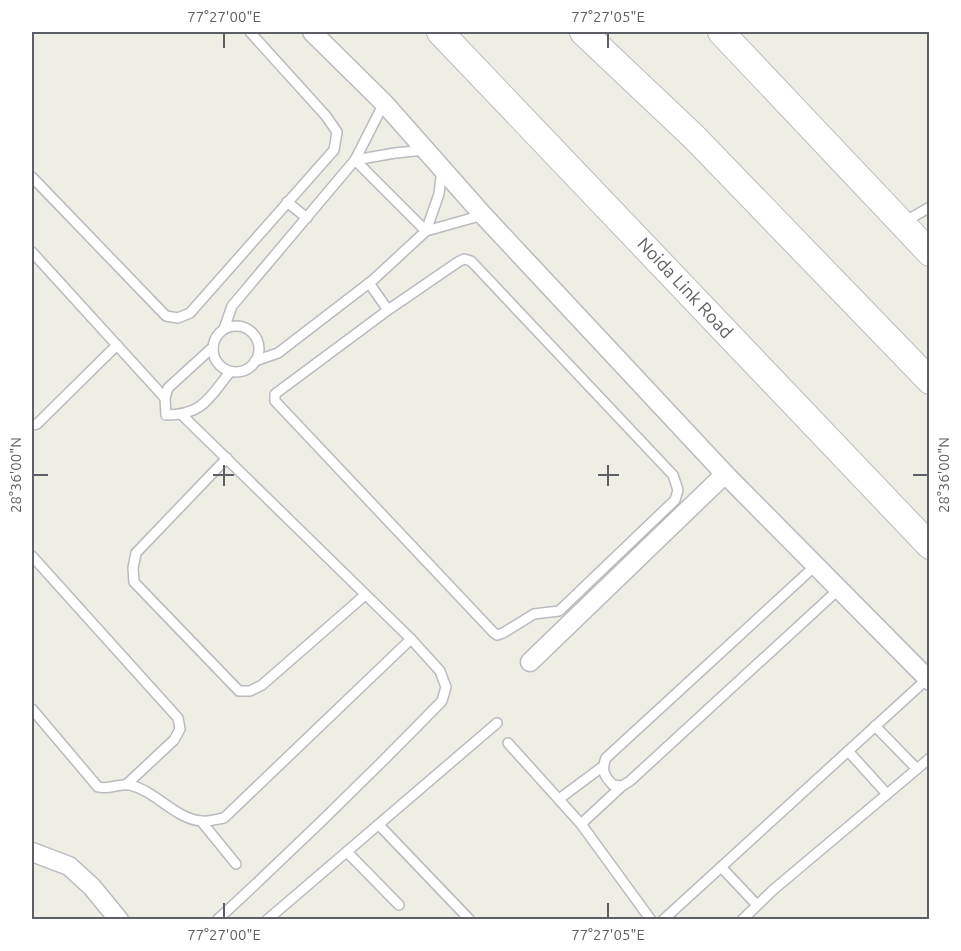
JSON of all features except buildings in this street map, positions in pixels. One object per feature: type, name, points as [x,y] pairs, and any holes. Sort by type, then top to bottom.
[{"type":"main road","name":"Noida Link Road","points":[[440,32],[930,546]]},
{"type":"main road","points":[[583,32],[694,137],[930,381]]},
{"type":"main road","points":[[721,32],[930,253]]},
{"type":"street","points":[[312,32],[384,103],[483,215],[725,474],[928,680]]},
{"type":"street","points":[[530,662],[725,474]]},
{"type":"street","points":[[32,852],[69,866],[92,887],[119,920]]},
{"type":"lane","points":[[32,177],[166,316],[178,318],[190,313],[334,150],[337,132],[326,116],[250,32]]},
{"type":"lane","points":[[224,329],[232,306],[355,160],[384,103]]},
{"type":"lane","points":[[355,160],[425,150]]},
{"type":"lane","points":[[355,160],[426,231]]},
{"type":"lane","points":[[426,231],[439,194],[442,168]]},
{"type":"lane","points":[[287,202],[307,218]]},
{"type":"lane","points":[[902,223],[930,207]]},
{"type":"lane","points":[[255,361],[259,347],[252,333],[239,326],[224,329],[218,333],[213,347],[168,388],[165,398],[166,415],[182,415],[198,409],[230,372],[244,370],[255,361],[278,354],[369,283],[426,231],[483,215]]},
{"type":"lane","points":[[32,252],[165,398]]},
{"type":"lane","points":[[464,259],[471,261],[673,475],[677,483],[675,500],[559,611],[534,614],[503,633],[494,633],[275,401],[275,394],[388,310],[458,262],[464,259]]},
{"type":"lane","points":[[369,283],[388,310]]},
{"type":"lane","points":[[32,425],[36,424],[117,345]]},
{"type":"lane","points":[[213,347],[217,362],[230,372]]},
{"type":"lane","points":[[182,415],[411,639],[440,671],[446,687],[442,701],[367,777],[217,920]]},
{"type":"lane","points":[[227,458],[136,553],[133,568],[134,582],[239,691],[250,691],[262,685],[365,595]]},
{"type":"lane","points":[[32,556],[178,718],[180,729],[174,740],[127,784]]},
{"type":"lane","points":[[559,799],[602,767],[615,747],[815,566]]},
{"type":"lane","points":[[581,824],[838,590]]},
{"type":"lane","points":[[32,709],[98,787],[104,789],[127,784],[137,787],[186,816],[201,821],[224,818],[411,639]]},
{"type":"lane","points":[[663,920],[928,680]]},
{"type":"lane","points":[[267,920],[497,723]]},
{"type":"lane","points":[[875,726],[917,769]]},
{"type":"lane","points":[[508,743],[581,824],[651,920]]},
{"type":"lane","points":[[848,751],[887,794]]},
{"type":"lane","points":[[741,920],[930,758]]},
{"type":"lane","points":[[602,767],[605,776],[613,785],[622,786]]},
{"type":"lane","points":[[201,821],[236,864]]},
{"type":"lane","points":[[379,825],[470,920]]},
{"type":"lane","points":[[347,852],[399,905]]},
{"type":"lane","points":[[721,867],[757,905]]}]
